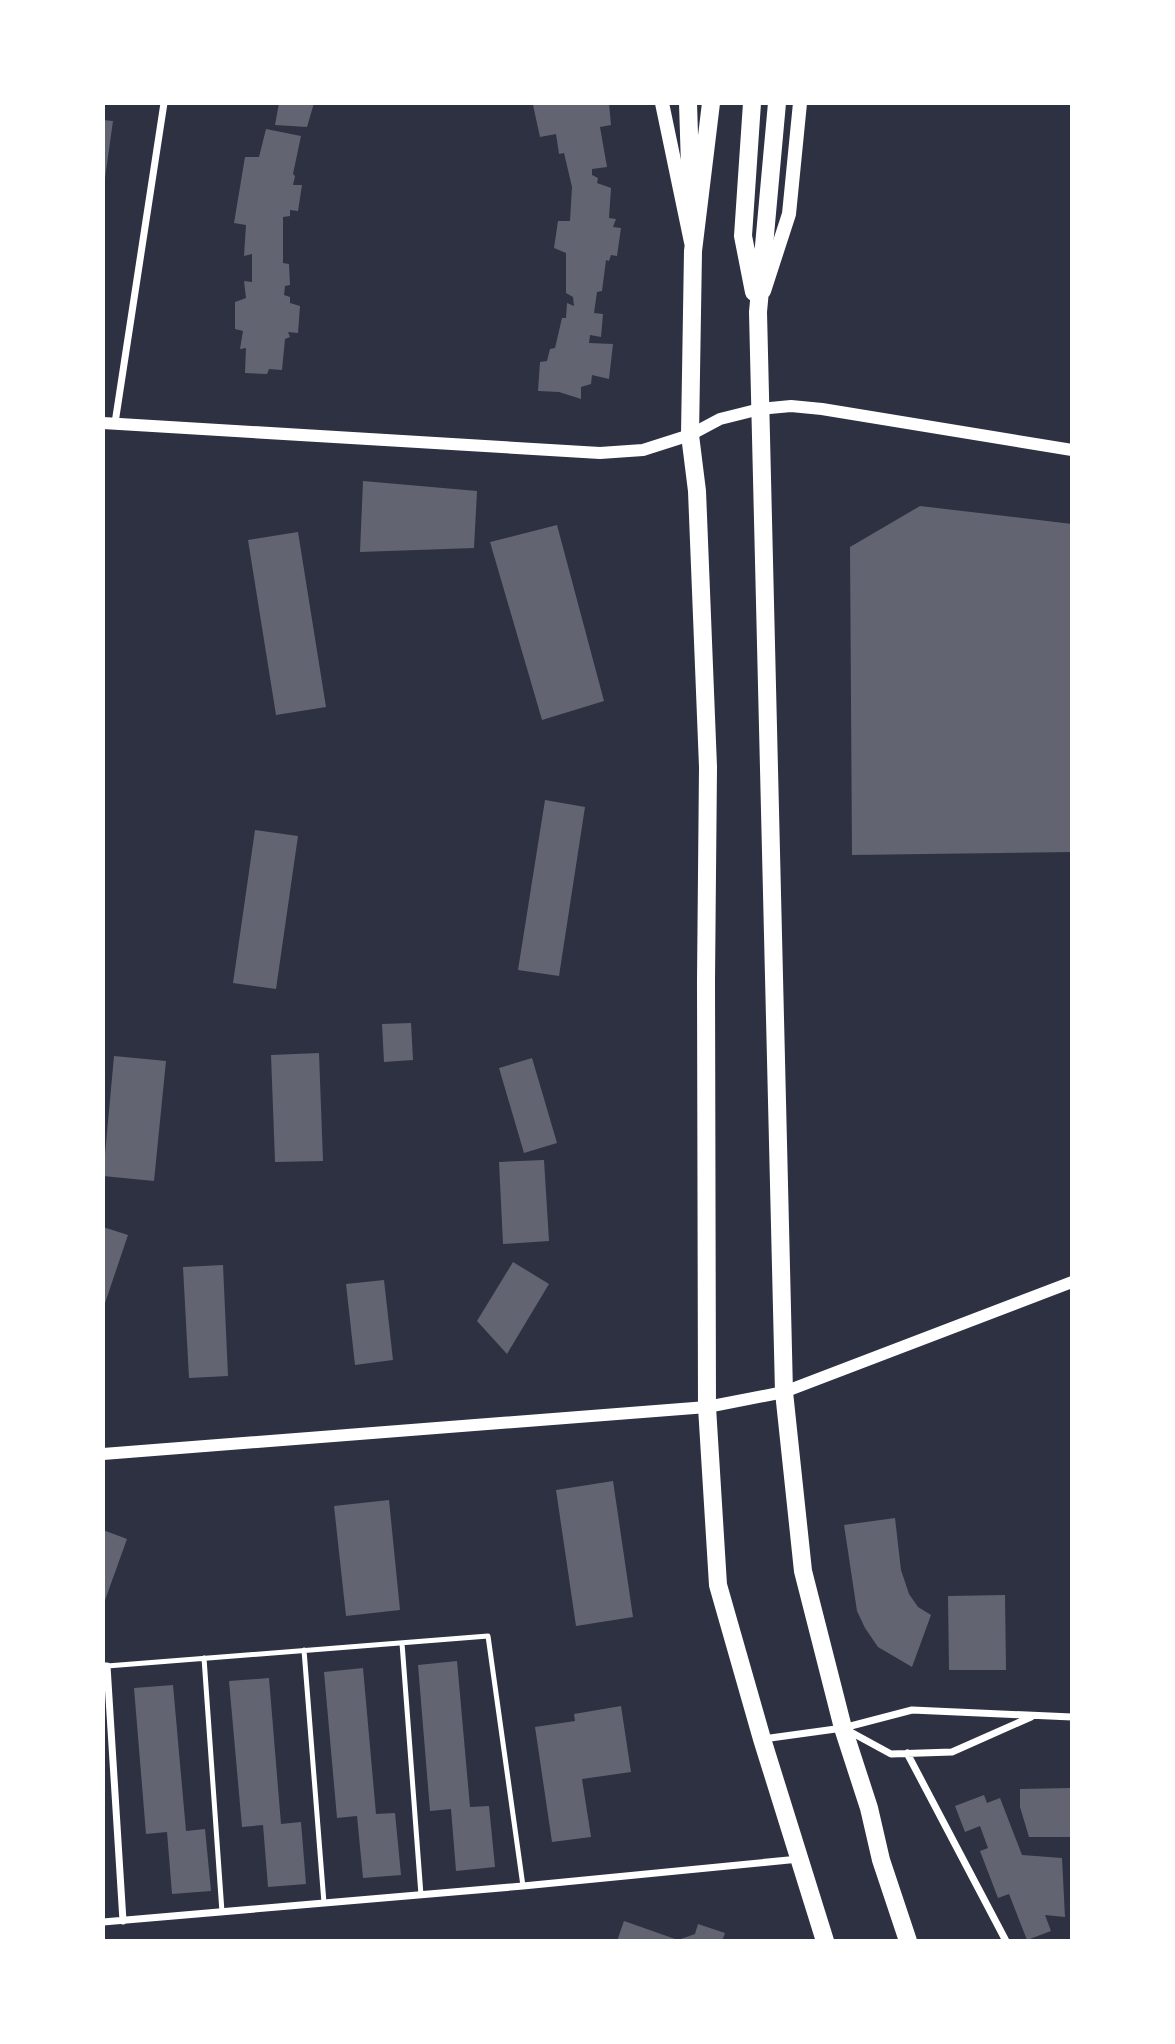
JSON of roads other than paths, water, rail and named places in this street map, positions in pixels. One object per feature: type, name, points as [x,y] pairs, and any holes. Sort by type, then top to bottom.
[{"type":"main road","points":[[662,103],[693,251]]},
{"type":"main road","points":[[688,103],[693,251],[690,435],[697,491],[708,767],[707,1407],[718,1585],[762,1739],[825,1941]]},
{"type":"main road","points":[[693,251],[711,103]]},
{"type":"main road","points":[[752,103],[743,236],[758,312]]},
{"type":"main road","points":[[777,103],[758,312],[784,1392],[803,1571],[843,1728],[869,1808],[881,1860],[908,1941]]},
{"type":"main road","points":[[758,312],[789,214],[800,103]]},
{"type":"street","points":[[164,103],[109,423],[600,453],[643,450],[690,435],[720,419],[761,409],[791,407],[822,409],[1072,450]]},
{"type":"street","points":[[103,1454],[707,1407],[784,1392],[1072,1282]]},
{"type":"street","points":[[105,1666],[123,1921]]},
{"type":"street","points":[[762,1739],[843,1728],[912,1710],[1072,1717]]},
{"type":"street","points":[[843,1728],[891,1754],[952,1752],[1034,1716]]},
{"type":"street","points":[[907,1754],[946,1823],[1006,1941]]},
{"type":"street","points":[[103,1922],[799,1859]]},
{"type":"lane","points":[[105,1666],[488,1636],[523,1886]]},
{"type":"lane","points":[[402,1643],[421,1895]]},
{"type":"lane","points":[[304,1650],[324,1903]]},
{"type":"lane","points":[[204,1658],[222,1912]]}]
